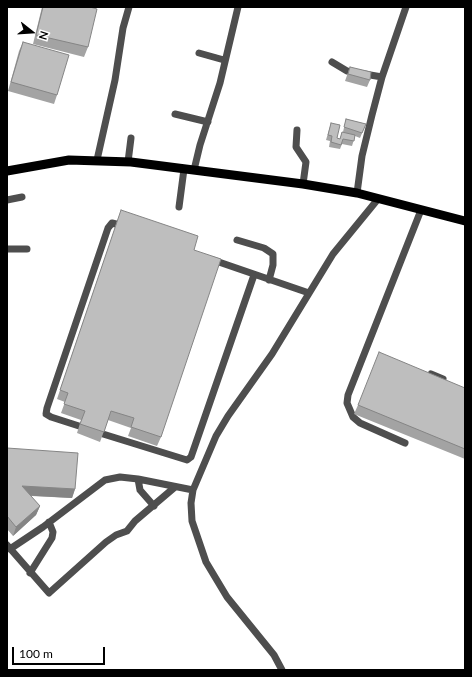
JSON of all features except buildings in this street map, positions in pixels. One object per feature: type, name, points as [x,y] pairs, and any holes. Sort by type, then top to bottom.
[{"type":"main road","points":[[7,171],[69,160],[128,162],[303,184],[358,193],[465,221]]},
{"type":"street","points":[[97,160],[115,80],[123,28],[129,7]]},
{"type":"street","points":[[194,170],[200,145],[220,83],[224,60],[238,7]]},
{"type":"street","points":[[358,193],[367,134],[382,77],[406,7]]},
{"type":"street","points":[[199,53],[224,60]]},
{"type":"street","points":[[332,62],[346,71],[382,77]]},
{"type":"street","points":[[175,114],[208,122]]},
{"type":"street","points":[[297,130],[296,148],[306,162],[303,184]]},
{"type":"street","points":[[128,162],[131,138]]},
{"type":"street","points":[[178,207],[184,169]]},
{"type":"street","points":[[7,200],[22,197]]},
{"type":"street","points":[[282,670],[274,655],[227,596],[206,562],[192,520],[191,503],[193,490],[216,436],[268,360],[342,243],[378,199]]},
{"type":"street","points":[[405,443],[360,423],[353,417],[347,403],[348,395],[422,210]]},
{"type":"street","points":[[79,426],[51,417],[46,414],[46,408],[108,228],[112,223],[116,224]]},
{"type":"street","points":[[237,240],[264,248],[273,254],[273,265],[269,280]]},
{"type":"street","points":[[7,249],[28,248]]},
{"type":"street","points":[[206,257],[254,276],[309,294]]},
{"type":"street","points":[[103,434],[187,460],[191,457],[254,276]]},
{"type":"street","points":[[431,374],[451,382]]},
{"type":"street","points":[[175,487],[135,521],[127,531],[116,535],[106,542],[49,593],[9,550],[105,480],[120,477],[138,479],[193,490]]},
{"type":"street","points":[[138,479],[140,490],[154,506]]},
{"type":"street","points":[[30,572],[52,538],[53,532],[49,522]]}]
